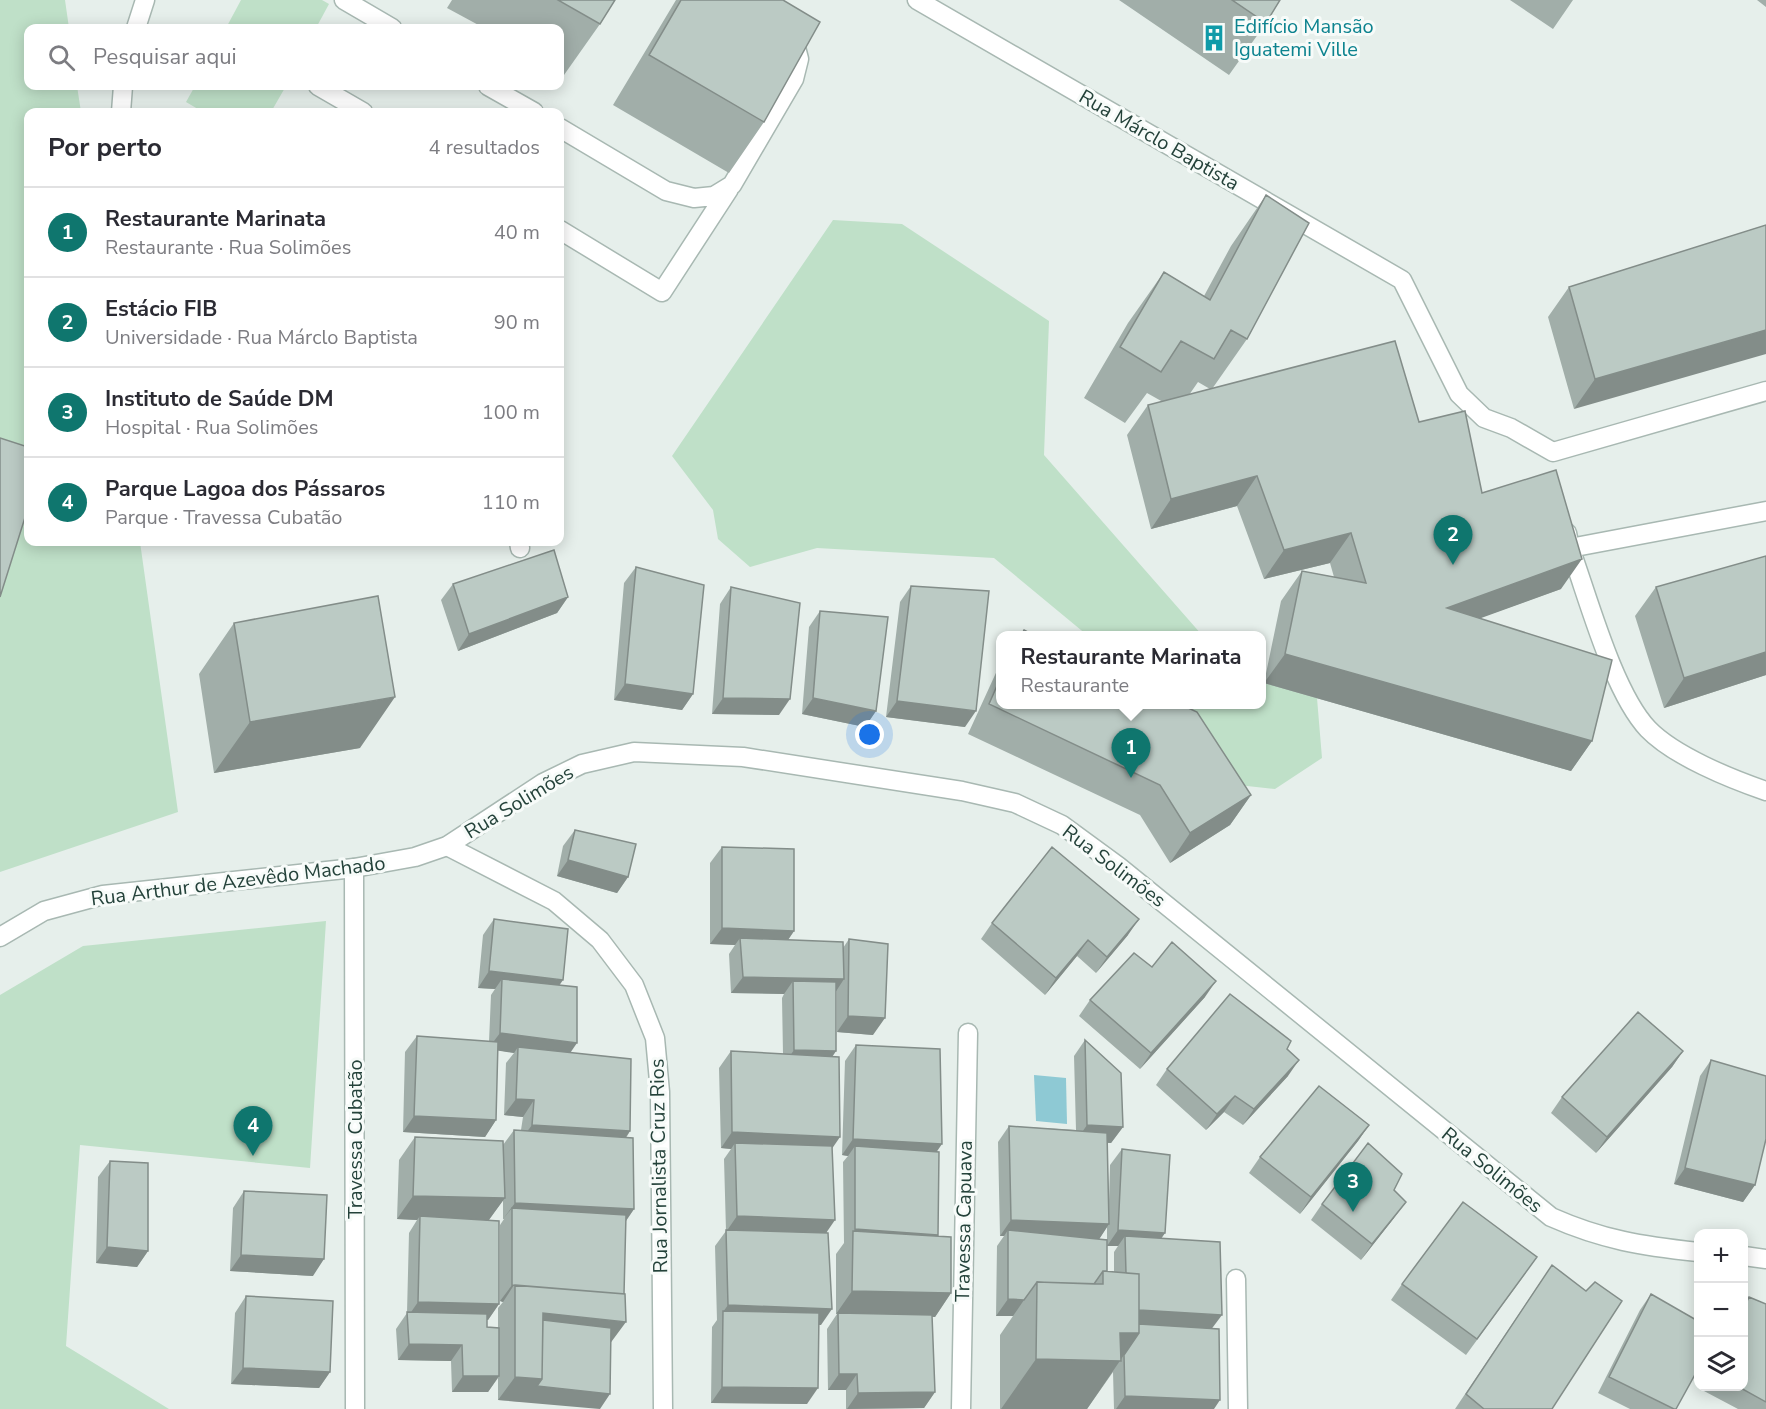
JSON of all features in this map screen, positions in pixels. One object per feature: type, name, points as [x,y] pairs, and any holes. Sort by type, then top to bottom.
[{"type":"street","points":[[137,24],[145,0]]},
{"type":"street","points":[[344,0],[385,24]]},
{"type":"street","name":"Rua Márclo Baptista","points":[[916,0],[1402,280],[1459,394],[1484,418],[1511,428],[1553,452]]},
{"type":"street","points":[[564,232],[662,292],[732,185],[794,79],[799,59],[794,37],[778,22]]},
{"type":"street","points":[[123,90],[125,108]]},
{"type":"street","points":[[325,90],[356,108]]},
{"type":"street","points":[[495,90],[527,108]]},
{"type":"street","points":[[564,130],[666,191],[694,198],[714,196],[732,185]]},
{"type":"street","points":[[1557,473],[1553,452],[1766,391]]},
{"type":"street","points":[[1570,548],[1766,511]]},
{"type":"street","points":[[1564,516],[1570,548],[1623,692],[1649,729],[1688,757],[1766,791]]},
{"type":"street","name":"Rua Solimões","points":[[447,846],[543,783],[582,764],[634,752],[743,757],[962,791],[1015,803],[1062,825],[1118,866],[1551,1217],[1602,1237],[1640,1246],[1694,1252]]},
{"type":"street","name":"Rua Arthur de Azevêdo Machado","points":[[0,937],[44,911],[103,895],[354,868],[415,857],[447,846]]},
{"type":"street","name":"Rua Jornalista Cruz Rios","points":[[447,846],[554,901],[600,940],[634,985],[655,1038],[660,1092],[663,1409]]},
{"type":"street","name":"Travessa Cubatão","points":[[354,868],[355,1409]]},
{"type":"street","name":"Travessa Capuava","points":[[961,1409],[968,1033]]},
{"type":"street","points":[[1748,1257],[1766,1259]]},
{"type":"street","points":[[1236,1279],[1238,1409]]},
{"type":"green space","points":[[0,0],[65,0],[68,24],[24,24],[24,90],[78,90],[80,108],[24,108],[24,546],[141,546],[178,812],[0,872]]},
{"type":"green space","points":[[241,0],[322,0],[329,4],[318,24],[228,24]]},
{"type":"green space","points":[[193,90],[284,90],[273,108],[196,108],[186,102]]},
{"type":"green space","points":[[833,220],[902,224],[1049,321],[1044,455],[1198,631],[1082,631],[994,558],[817,548],[750,567],[718,539],[713,510],[672,456]]},
{"type":"green space","points":[[1266,683],[1317,698],[1322,758],[1275,789],[1229,784],[1166,709],[1266,709]]},
{"type":"green space","points":[[326,921],[310,1168],[80,1145],[66,1346],[169,1409],[0,1409],[0,995],[83,946]]},
{"type":"water","points":[[1034,1075],[1066,1078],[1067,1124],[1036,1121]]},
{"type":"building","points":[[558,0],[615,0],[600,24]]},
{"type":"building","points":[[681,0],[783,0],[820,22],[764,122],[649,55]]},
{"type":"building","points":[[1232,0],[1280,0],[1266,23]]},
{"type":"building","points":[[1266,195],[1309,223],[1247,339],[1231,330],[1214,359],[1181,341],[1161,372],[1120,347],[1164,272],[1210,300]]},
{"type":"building","points":[[1766,225],[1766,330],[1595,379],[1569,287]]},
{"type":"building","points":[[1395,341],[1419,422],[1465,411],[1482,493],[1556,470],[1582,559],[1447,608],[1612,660],[1592,741],[1285,654],[1302,571],[1366,583],[1351,533],[1284,550],[1257,476],[1171,499],[1148,405]]},
{"type":"building","points":[[0,438],[24,446],[24,521],[0,597]]},
{"type":"building","points":[[554,550],[568,597],[469,634],[453,584]]},
{"type":"building","points":[[1766,556],[1766,652],[1684,678],[1656,587]]},
{"type":"building","points":[[636,567],[704,585],[693,694],[625,684]]},
{"type":"building","points":[[911,586],[989,591],[976,711],[897,701]]},
{"type":"building","points":[[731,587],[800,603],[790,699],[723,698]]},
{"type":"building","points":[[378,596],[395,697],[250,722],[234,623]]},
{"type":"building","points":[[820,611],[888,617],[876,711],[813,698]]},
{"type":"building","points":[[996,688],[996,707],[989,704]]},
{"type":"building","points":[[1000,709],[1191,709],[1197,712],[1251,795],[1190,833],[1160,785]]},
{"type":"building","points":[[575,830],[636,844],[628,877],[568,860]]},
{"type":"building","points":[[722,847],[794,849],[794,931],[722,928]]},
{"type":"building","points":[[1052,847],[1139,919],[1107,957],[1088,940],[1056,978],[992,923]]},
{"type":"building","points":[[494,919],[568,929],[563,980],[489,971]]},
{"type":"building","points":[[740,938],[843,942],[844,979],[743,977]]},
{"type":"building","points":[[849,939],[888,944],[885,1018],[848,1016]]},
{"type":"building","points":[[1172,942],[1216,981],[1151,1053],[1090,1000],[1134,953],[1152,967]]},
{"type":"building","points":[[502,979],[577,987],[577,1043],[500,1033]]},
{"type":"building","points":[[793,981],[836,982],[836,1051],[794,1050]]},
{"type":"building","points":[[1230,994],[1291,1041],[1287,1049],[1299,1060],[1254,1109],[1235,1096],[1217,1114],[1167,1069]]},
{"type":"building","points":[[1638,1012],[1683,1051],[1607,1137],[1562,1097]]},
{"type":"building","points":[[417,1036],[498,1042],[496,1120],[414,1116]]},
{"type":"building","points":[[1085,1040],[1121,1073],[1123,1127],[1087,1125]]},
{"type":"building","points":[[856,1045],[940,1049],[942,1144],[853,1139]]},
{"type":"building","points":[[518,1047],[631,1059],[630,1131],[532,1125],[534,1100],[516,1099]]},
{"type":"building","points":[[731,1051],[839,1057],[840,1137],[732,1132]]},
{"type":"building","points":[[1711,1060],[1766,1076],[1766,1139],[1755,1185],[1685,1168]]},
{"type":"building","points":[[1319,1086],[1369,1125],[1311,1197],[1260,1157]]},
{"type":"building","points":[[1009,1126],[1107,1133],[1109,1224],[1011,1220]]},
{"type":"building","points":[[514,1130],[633,1138],[634,1209],[515,1203]]},
{"type":"building","points":[[415,1137],[503,1141],[505,1198],[413,1196]]},
{"type":"building","points":[[735,1143],[832,1146],[835,1220],[737,1216]]},
{"type":"building","points":[[1368,1143],[1402,1174],[1394,1190],[1406,1202],[1372,1244],[1322,1204]]},
{"type":"building","points":[[855,1146],[939,1152],[938,1235],[855,1229]]},
{"type":"building","points":[[1122,1149],[1170,1155],[1165,1233],[1118,1230]]},
{"type":"building","points":[[110,1161],[148,1163],[148,1251],[107,1247]]},
{"type":"building","points":[[244,1191],[327,1195],[324,1259],[241,1255]]},
{"type":"building","points":[[1463,1202],[1537,1257],[1477,1339],[1402,1284]]},
{"type":"building","points":[[512,1208],[626,1215],[624,1294],[512,1285]]},
{"type":"building","points":[[420,1216],[499,1221],[499,1304],[418,1302]]},
{"type":"building","points":[[726,1230],[828,1233],[832,1309],[728,1305]]},
{"type":"building","points":[[1008,1230],[1107,1240],[1107,1271],[1103,1271],[1094,1284],[1037,1282],[1024,1300],[1008,1299]]},
{"type":"building","points":[[853,1231],[951,1237],[951,1293],[852,1291]]},
{"type":"building","points":[[1125,1236],[1220,1242],[1222,1315],[1139,1310],[1139,1274],[1126,1273]]},
{"type":"building","points":[[1552,1265],[1586,1291],[1595,1282],[1622,1301],[1552,1409],[1484,1409],[1466,1394]]},
{"type":"building","points":[[1103,1271],[1139,1274],[1139,1333],[1120,1333],[1121,1361],[1036,1359],[1037,1282],[1103,1284]]},
{"type":"building","points":[[515,1285],[625,1294],[626,1322],[543,1313],[542,1379],[515,1377]]},
{"type":"building","points":[[1651,1294],[1694,1319],[1694,1376],[1676,1409],[1609,1377]]},
{"type":"building","points":[[246,1296],[333,1301],[330,1372],[243,1368]]},
{"type":"building","points":[[1749,1297],[1766,1304],[1766,1402],[1746,1391],[1748,1391]]},
{"type":"building","points":[[723,1311],[819,1313],[818,1388],[722,1387]]},
{"type":"building","points":[[407,1312],[487,1314],[487,1327],[499,1328],[499,1376],[463,1376],[462,1345],[409,1344]]},
{"type":"building","points":[[838,1313],[932,1315],[935,1392],[858,1393],[857,1374],[839,1374]]},
{"type":"building","points":[[543,1320],[611,1328],[610,1394],[537,1386],[542,1379]]},
{"type":"building","points":[[1139,1324],[1219,1329],[1220,1400],[1125,1396],[1124,1355],[1139,1333]]},
{"type":"place","name":"Edifício Mansão Iguatemi Ville","points":[[1214,38]]},
{"type":"place","name":"Estácio FIB","points":[[1453,565]]},
{"type":"place","name":"Restaurante Marinata","points":[[1131,778]]},
{"type":"place","name":"Parque Lagoa dos Pássaros","points":[[253,1156]]},
{"type":"place","name":"Instituto de Saúde DM","points":[[1353,1212]]}]
